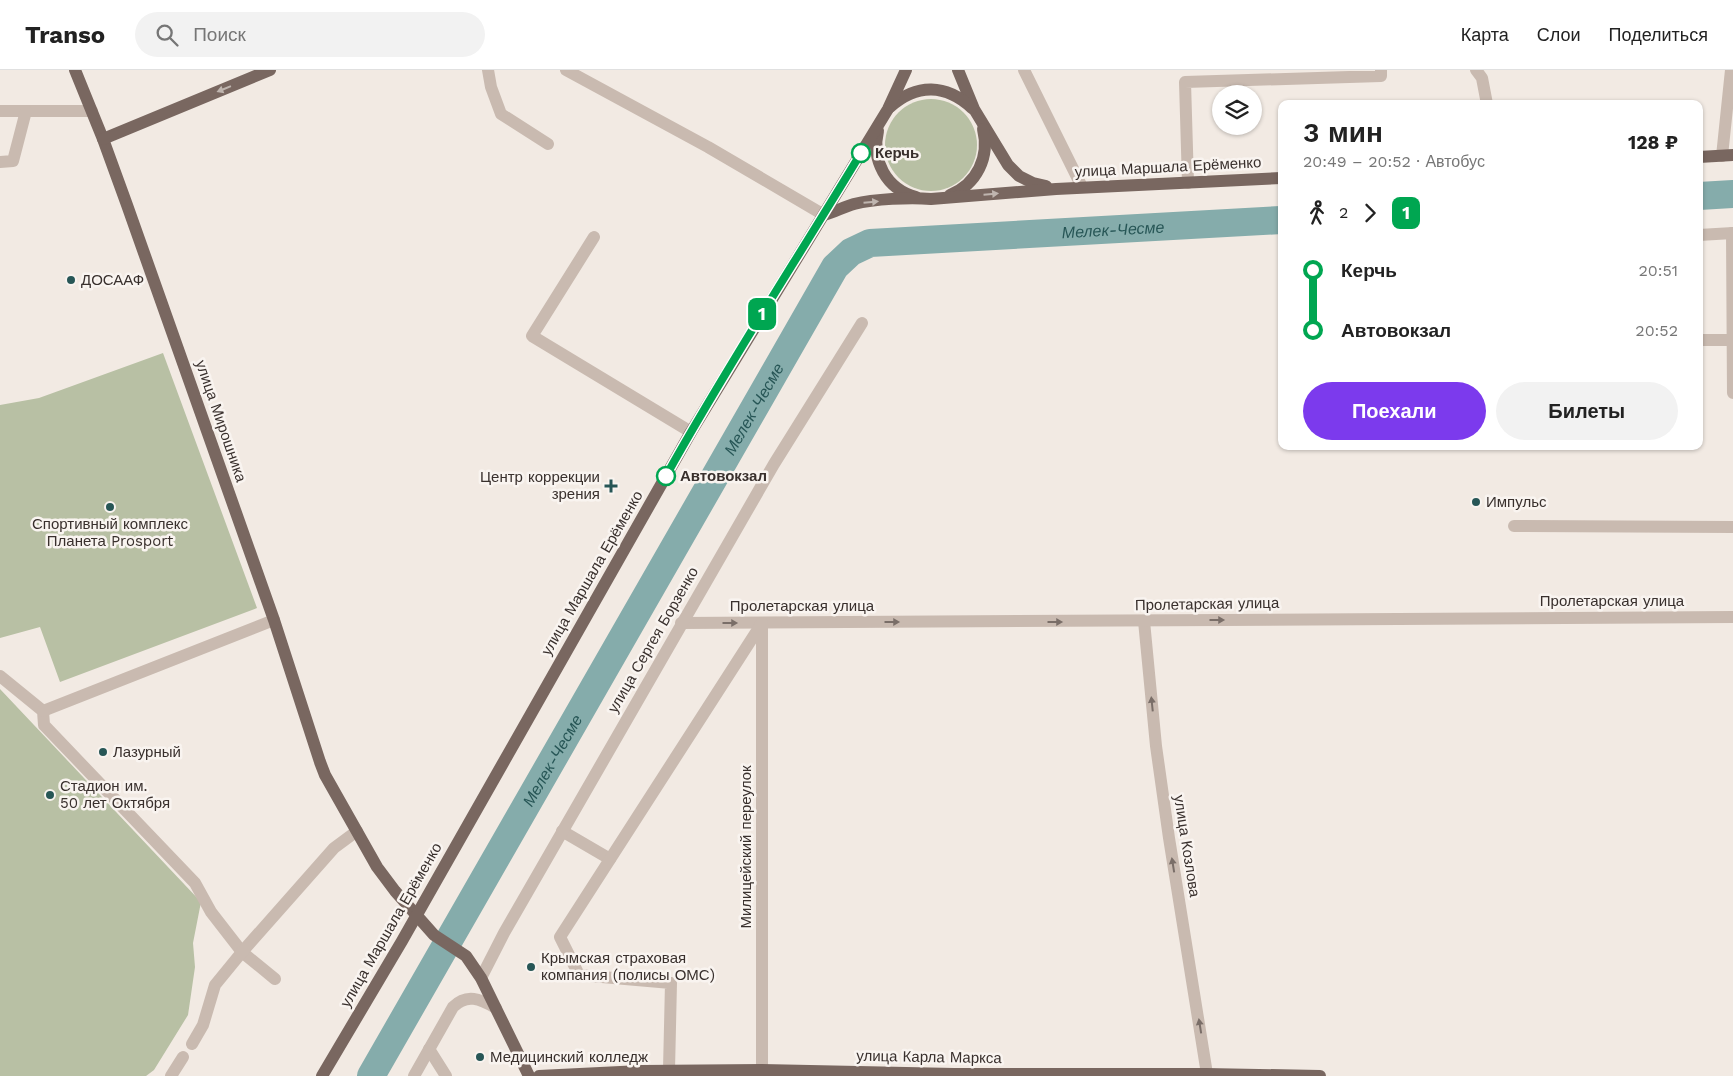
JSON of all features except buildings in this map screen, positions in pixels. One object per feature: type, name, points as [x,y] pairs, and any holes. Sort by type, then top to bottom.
[{"type":"main road","name":"улица Мирошника","points":[[75,70],[103,139],[274,620],[320,762],[330,784],[377,867],[416,917]]},
{"type":"main road","points":[[103,139],[270,70]]},
{"type":"main road","points":[[824,215],[888,109],[906,70]]},
{"type":"main road","name":"улица Маршала Ерёменко","points":[[958,70],[974,110],[1008,165],[1019,176],[1033,183],[1056,189]]},
{"type":"main road","points":[[888,109],[900,98],[908,94],[931,89],[948,91],[962,99],[974,110]]},
{"type":"main road","points":[[880,122],[875,141],[881,169],[886,178],[901,191],[920,198]]},
{"type":"main road","points":[[942,198],[959,192],[972,180],[981,166],[986,150],[986,139],[982,124]]},
{"type":"main road","points":[[1703,157],[1728,156]]},
{"type":"main road","name":"улица Маршала Ерёменко","points":[[322,1076],[416,917],[691,432],[781,282],[824,215],[853,204],[865,202],[1082,187],[1278,178]]},
{"type":"main road","points":[[416,917],[434,935],[463,953],[481,978],[529,1076]]},
{"type":"main road","name":"улица Карла Маркса","points":[[539,1076],[669,1070],[762,1070],[792,1074],[1320,1076]]},
{"type":"street","points":[[488,70],[491,87],[501,114],[548,144]]},
{"type":"street","points":[[566,70],[708,148],[824,215]]},
{"type":"street","points":[[1024,70],[1082,187]]},
{"type":"street","points":[[1188,183],[1184,82],[1381,76],[1381,70]]},
{"type":"street","points":[[1476,70],[1482,78],[1486,100]]},
{"type":"street","points":[[1728,156],[1731,70]]},
{"type":"street","points":[[0,110],[92,111]]},
{"type":"street","points":[[0,162],[13,161],[26,111]]},
{"type":"street","points":[[1703,235],[1732,233],[1733,393]]},
{"type":"street","points":[[594,238],[532,336],[691,432]]},
{"type":"street","name":"улица Сергея Борзенко","points":[[481,978],[562,831],[681,623],[774,464],[862,323]]},
{"type":"street","points":[[1703,340],[1733,340]]},
{"type":"street","points":[[1514,526],[1733,527]]},
{"type":"street","name":"Пролетарская улица","points":[[681,623],[1733,617]]},
{"type":"street","points":[[44,711],[274,620]]},
{"type":"street","name":"улица Козлова","points":[[1144,621],[1156,746],[1168,838],[1208,1075]]},
{"type":"street","points":[[669,1070],[671,983],[579,975],[560,937],[762,623]]},
{"type":"street","name":"Милицейский переулок","points":[[762,623],[762,1070]]},
{"type":"street","points":[[0,676],[44,711]]},
{"type":"street","points":[[44,711],[44,725],[195,883],[211,912],[242,952],[275,979]]},
{"type":"street","points":[[562,831],[610,859]]},
{"type":"street","points":[[192,1044],[204,1025],[215,985],[334,848],[357,832]]},
{"type":"street","points":[[414,1076],[453,1007],[460,1000],[473,998],[484,1001],[496,1008]]},
{"type":"street","points":[[429,1049],[446,1076]]},
{"type":"street","points":[[170,1076],[183,1058]]},
{"type":"green space","points":[[931,99],[948,103],[963,113],[973,128],[977,145],[973,162],[963,177],[948,187],[931,191],[914,187],[899,177],[889,162],[885,145],[889,128],[899,113],[914,103]]},
{"type":"green space","name":"Спортивный комплекс Планета Prosport","points":[[163,353],[257,608],[60,682],[40,627],[0,638],[0,405],[39,398]]},
{"type":"green space","name":"Стадион им. 50 лет Октября","points":[[0,689],[201,902],[193,943],[195,967],[188,1015],[154,1070],[146,1076],[0,1076]]},
{"type":"waterway","name":"Мелек-Чесме","points":[[1703,196],[1733,194]]},
{"type":"waterway","name":"Мелек-Чесме","points":[[371,1076],[835,267],[851,252],[870,243],[1278,220]]},
{"type":"bus line","name":"1","points":[[666,476],[781,282],[861,153]]},
{"type":"place","name":"Керчь","points":[[861,153]]},
{"type":"place","name":"ДОСААФ","points":[[71,280]]},
{"type":"place","name":"Автовокзал","points":[[666,476]]},
{"type":"place","name":"Центр коррекции зрения","points":[[611,486]]},
{"type":"place","name":"Импульс","points":[[1476,502]]},
{"type":"place","name":"Спортивный комплекс Планета Prosport","points":[[110,507]]},
{"type":"place","name":"Лазурный","points":[[103,752]]},
{"type":"place","name":"Стадион им. 50 лет Октября","points":[[50,795]]},
{"type":"place","name":"Крымская страховая компания (полисы ОМС)","points":[[531,967]]},
{"type":"place","name":"Медицинский колледж","points":[[480,1057]]}]
